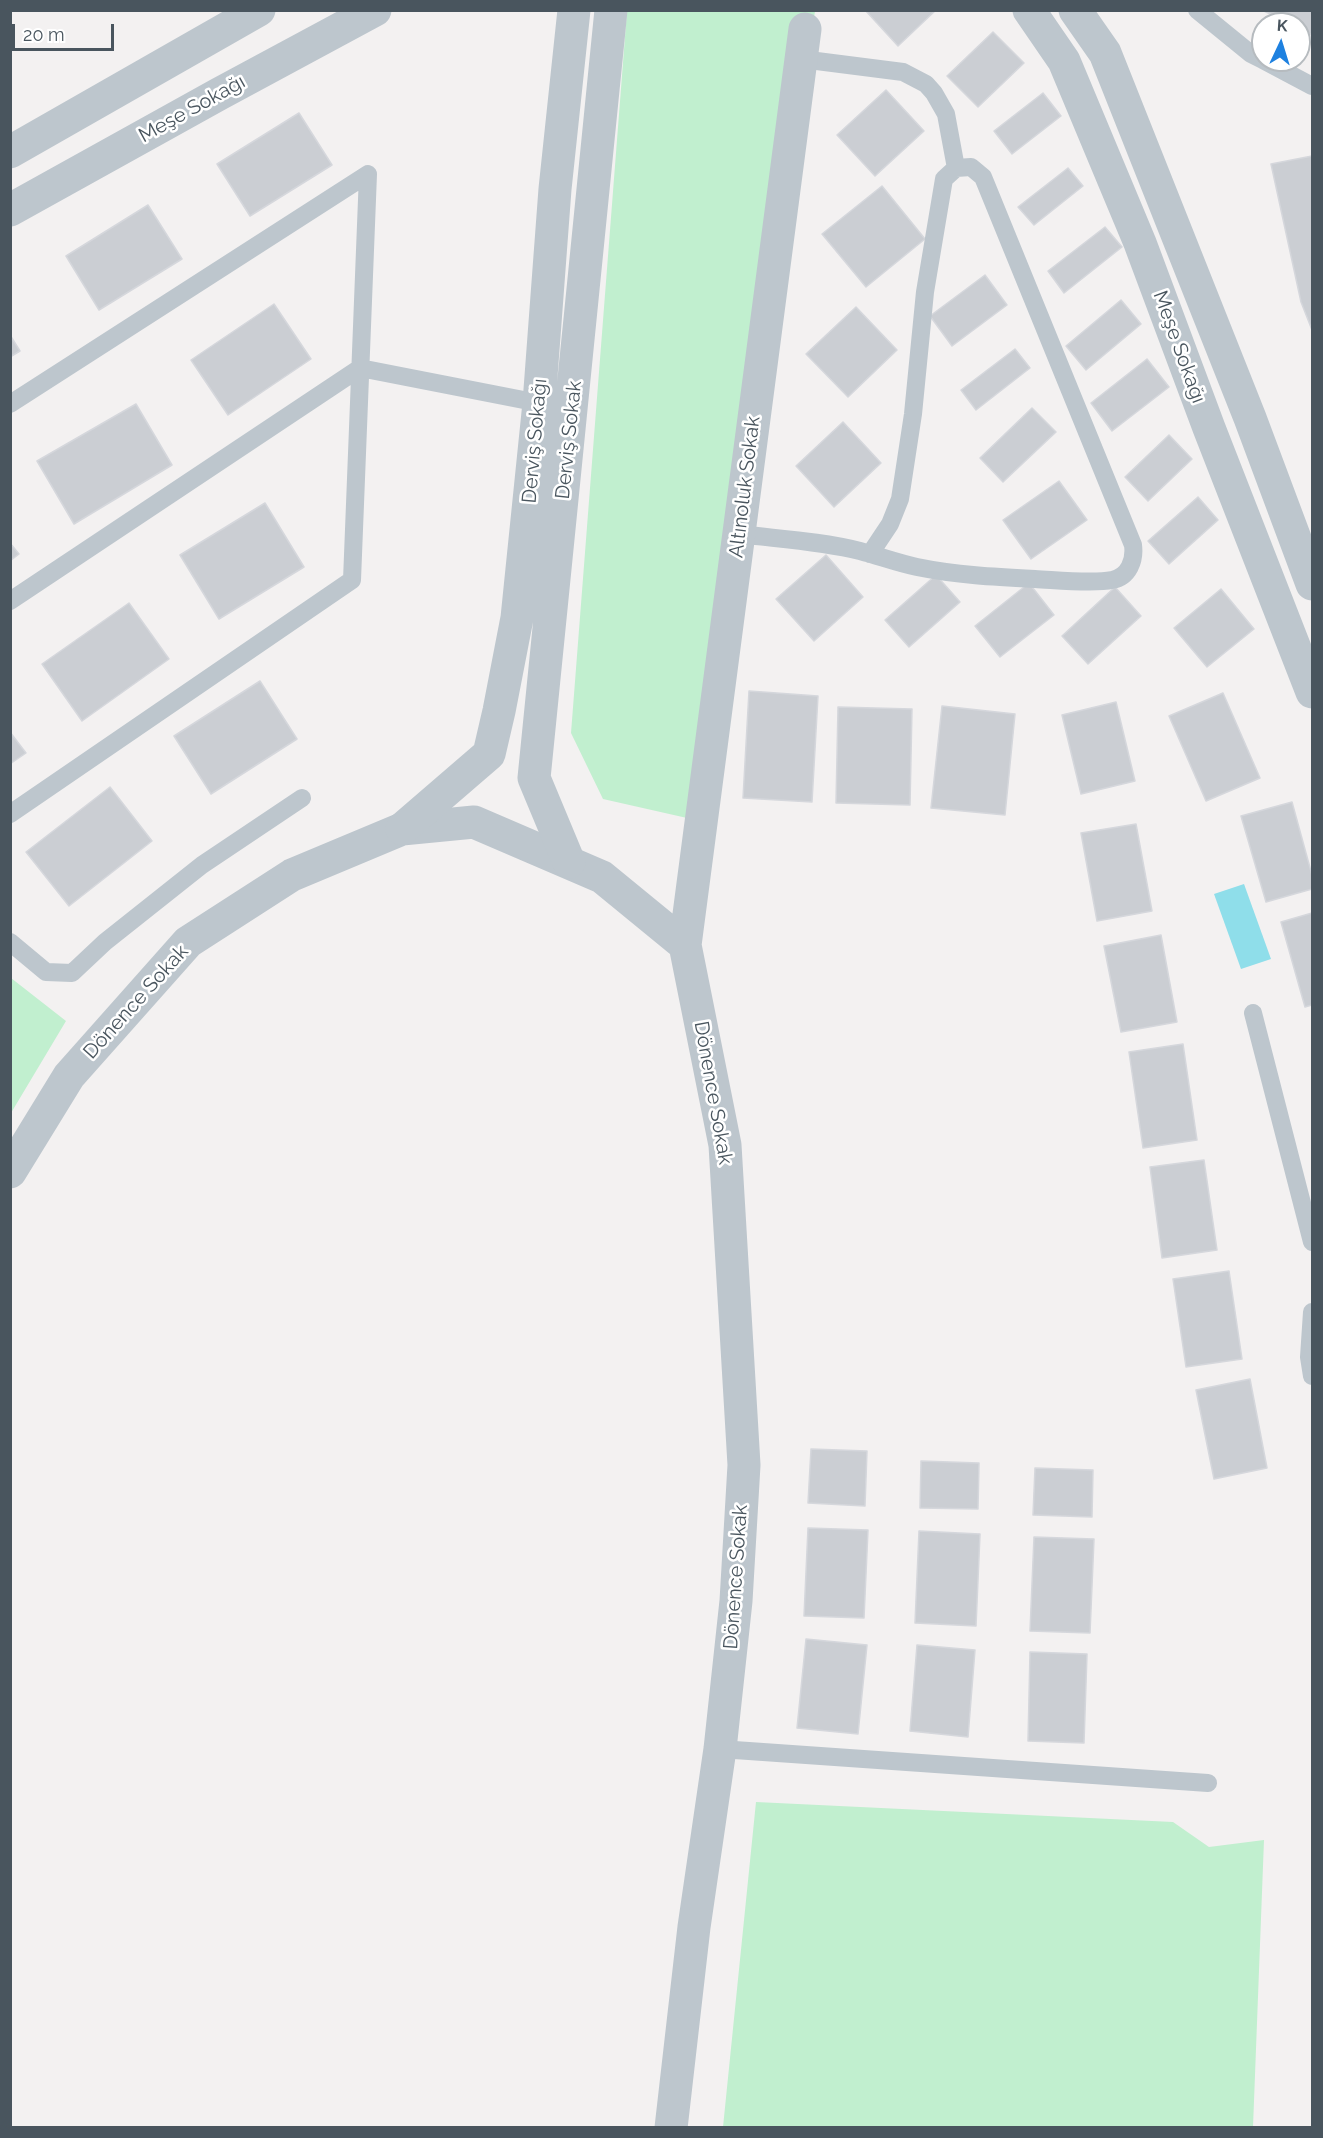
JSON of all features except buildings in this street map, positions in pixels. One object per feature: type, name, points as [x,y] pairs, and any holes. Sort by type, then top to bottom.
[{"type":"street","points":[[10,152],[259,10]]},
{"type":"street","name":"Meşe Sokağı","points":[[10,210],[375,10]]},
{"type":"street","name":"Derviş Sokağı","points":[[402,829],[489,754],[499,711],[517,618],[539,403],[555,189],[574,10]]},
{"type":"street","name":"Derviş Sokak","points":[[569,862],[534,778],[576,382],[611,10]]},
{"type":"street","name":"Meşe Sokağı","points":[[1029,10],[1064,61],[1140,243],[1312,692]]},
{"type":"street","name":"Meşe Sokağı","points":[[1075,10],[1105,53],[1250,418],[1312,584]]},
{"type":"street","name":"Altınoluk Sokak","points":[[685,945],[803,44]]},
{"type":"street","name":"Dönence Sokak","points":[[10,1172],[69,1076],[188,942],[292,875],[402,829],[474,822],[602,877],[685,945],[725,1145],[744,1464],[736,1600],[720,1749],[694,1927],[671,2127]]},
{"type":"lane","points":[[1197,10],[1251,54]]},
{"type":"lane","points":[[803,44],[903,72],[926,84],[946,114],[956,168]]},
{"type":"lane","points":[[1286,72],[1312,86]]},
{"type":"lane","points":[[739,534],[819,543],[916,567],[959,574],[1063,581],[1113,580],[1126,573],[1133,560],[1133,545],[983,177],[971,167],[956,168],[944,179],[925,292],[913,414],[900,499],[890,524],[870,554]]},
{"type":"lane","points":[[10,404],[368,174],[352,580],[10,814]]},
{"type":"lane","points":[[10,601],[360,368],[539,403]]},
{"type":"lane","points":[[10,942],[45,972],[72,973],[105,942],[202,865],[302,798]]},
{"type":"lane","points":[[1253,1013],[1312,1242]]},
{"type":"lane","points":[[1312,1312],[1309,1357],[1312,1376]]},
{"type":"lane","points":[[720,1749],[1208,1783]]},
{"type":"green space","points":[[627,11],[815,11],[718,674],[687,818],[603,799],[571,733]]},
{"type":"green space","points":[[11,978],[66,1021],[11,1113]]},
{"type":"green space","points":[[756,1802],[1173,1822],[1209,1847],[1264,1840],[1253,2127],[723,2127]]},
{"type":"water","points":[[1244,884],[1271,959],[1241,969],[1214,894]]}]
